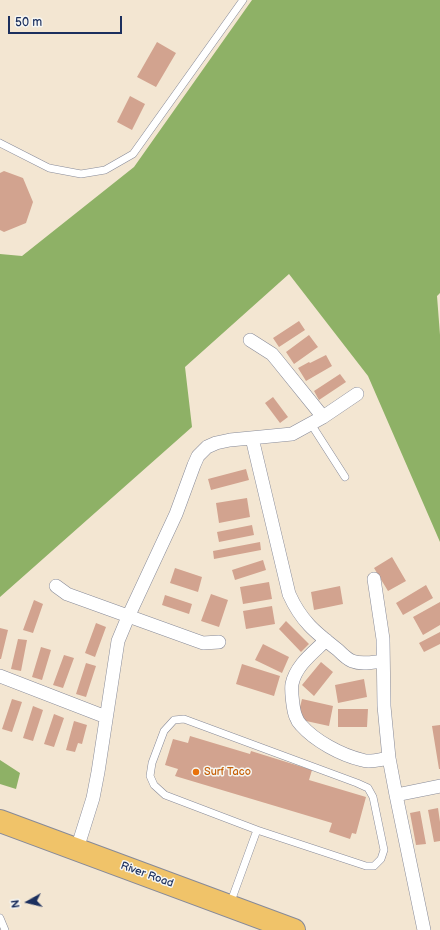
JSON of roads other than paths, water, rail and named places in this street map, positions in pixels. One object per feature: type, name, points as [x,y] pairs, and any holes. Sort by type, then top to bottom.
[{"type":"highway","name":"River Road","points":[[0,821],[294,930]]},
{"type":"street","points":[[250,340],[272,354],[323,417]]},
{"type":"street","points":[[77,849],[97,778],[118,641],[176,514],[198,456],[207,447],[216,443],[230,440],[292,434],[323,417],[357,394]]},
{"type":"street","points":[[252,438],[289,594],[295,606],[313,630],[351,661],[360,663],[383,661]]},
{"type":"street","points":[[374,579],[383,639],[384,706],[389,758],[424,930]]},
{"type":"street","points":[[56,586],[67,594],[203,644],[218,642]]},
{"type":"street","points":[[326,640],[303,662],[292,683],[296,718],[305,729],[332,749],[367,761],[389,758]]},
{"type":"street","points":[[0,676],[106,717]]},
{"type":"street","points":[[396,794],[440,786]]},
{"type":"lane","points":[[0,143],[49,168],[81,174],[105,170],[133,154],[243,0]]},
{"type":"lane","points":[[311,424],[345,477]]},
{"type":"lane","points":[[184,719],[368,788],[374,797],[384,850],[381,859],[374,866],[366,866],[257,830],[165,795],[154,785],[150,776],[152,763],[164,731],[174,720],[184,719]]},
{"type":"lane","points":[[229,906],[257,830]]},
{"type":"lane","points":[[0,918],[5,930]]},
{"type":"place","name":"Surf Taco","points":[[196,772]]}]
